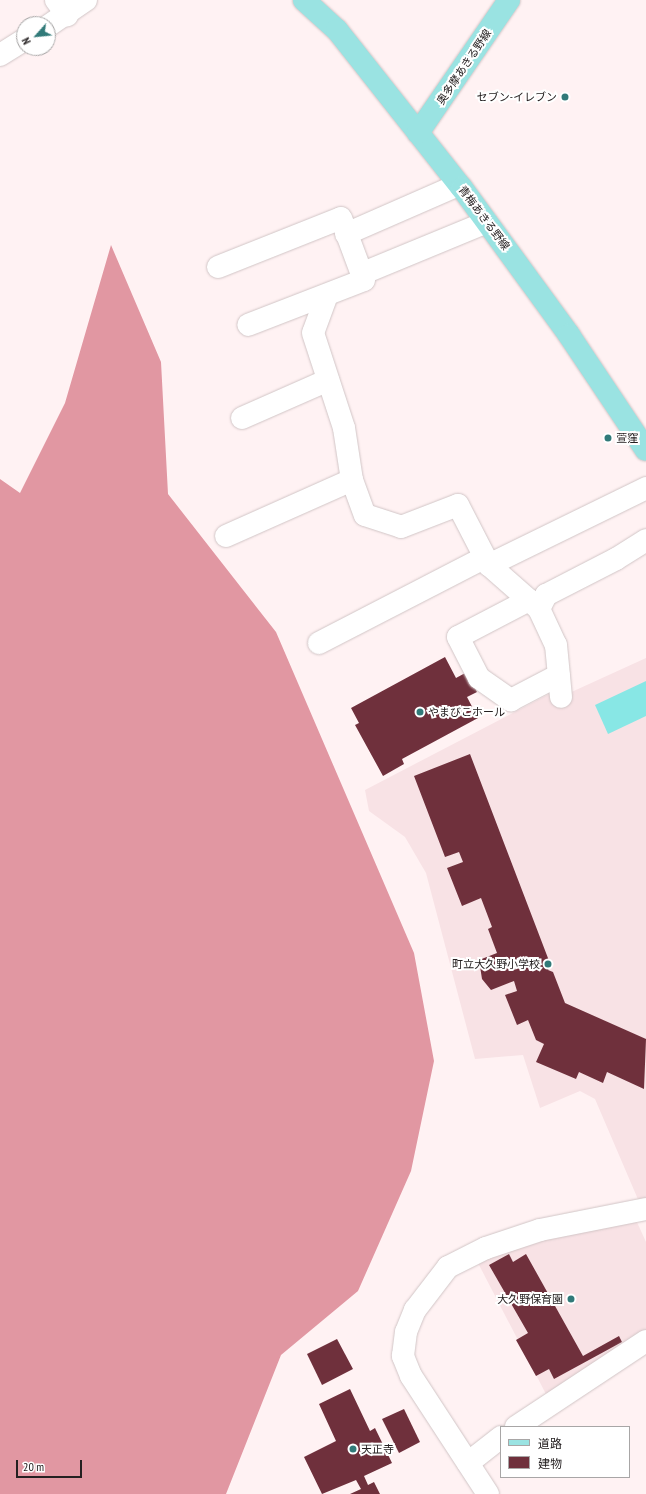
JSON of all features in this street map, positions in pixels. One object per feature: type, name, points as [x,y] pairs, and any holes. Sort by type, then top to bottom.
[{"type":"main road","name":"青梅あきる野線","points":[[304,0],[334,26],[487,222],[646,450]]},
{"type":"main road","name":"奥多摩あきる野線","points":[[418,133],[509,0]]},
{"type":"street","points":[[55,16],[61,7],[86,0]]},
{"type":"street","points":[[0,55],[16,45]]},
{"type":"street","points":[[346,234],[458,184]]},
{"type":"street","points":[[218,267],[341,218],[364,280],[248,325]]},
{"type":"street","points":[[361,274],[487,222]]},
{"type":"street","points":[[328,295],[313,333],[344,428],[352,480],[365,515],[401,526],[458,505],[486,562],[534,605],[556,645],[561,697]]},
{"type":"street","points":[[242,418],[328,380]]},
{"type":"street","points":[[226,536],[352,480]]},
{"type":"street","points":[[319,643],[486,562],[646,488]]},
{"type":"street","points":[[559,675],[511,700],[479,678],[458,636],[534,605],[546,595],[616,560],[646,540]]},
{"type":"street","points":[[488,1494],[411,1376],[403,1356],[406,1332],[433,1284],[448,1267],[486,1248],[540,1230],[646,1209]]},
{"type":"street","points":[[518,1426],[646,1341]]},
{"type":"street","points":[[468,1463],[500,1439]]},
{"type":"shaded area","points":[[111,245],[161,362],[168,494],[276,632],[414,953],[434,1061],[411,1171],[358,1291],[281,1355],[226,1494],[0,1494],[0,479],[20,493],[65,403]]},
{"type":"shaded area","name":"町立大久野小学校","points":[[646,658],[646,1203],[640,1204],[595,1099],[580,1091],[540,1108],[523,1055],[475,1059],[426,873],[405,837],[369,811],[365,790],[551,693],[554,700]]},
{"type":"shaded area","name":"大久野保育園","points":[[636,1220],[646,1242],[646,1334],[548,1398],[478,1263],[532,1241]]},
{"type":"water","points":[[646,681],[646,716],[608,734],[595,705]]},
{"type":"building","points":[[445,657],[456,678],[467,672],[477,692],[467,697],[478,718],[402,759],[404,764],[383,776],[355,725],[359,723],[351,708]]},
{"type":"building","points":[[470,754],[551,966],[548,970],[553,972],[565,1003],[646,1039],[644,1089],[607,1072],[603,1083],[579,1072],[576,1079],[536,1062],[544,1044],[536,1040],[528,1020],[517,1025],[505,995],[517,991],[514,981],[491,990],[482,979],[479,960],[497,953],[488,929],[492,927],[481,898],[462,906],[447,868],[463,862],[459,852],[445,857],[414,776]]},
{"type":"building","points":[[509,1254],[513,1262],[526,1254],[583,1356],[619,1336],[622,1342],[554,1379],[549,1369],[536,1376],[516,1340],[528,1333],[489,1265]]},
{"type":"building","points":[[337,1339],[353,1369],[322,1385],[307,1354]]},
{"type":"building","name":"天正寺","points":[[350,1389],[370,1431],[375,1428],[392,1463],[364,1476],[368,1485],[374,1482],[380,1494],[350,1494],[361,1489],[356,1480],[322,1494],[304,1457],[336,1441],[319,1404]]},
{"type":"building","points":[[404,1409],[420,1442],[399,1453],[382,1419]]},
{"type":"place","name":"セブン-イレブン","points":[[565,97]]},
{"type":"place","name":"萱窪","points":[[608,438]]},
{"type":"place","name":"やまびこホール","points":[[420,712]]},
{"type":"place","name":"町立大久野小学校","points":[[548,964]]},
{"type":"place","name":"大久野保育園","points":[[571,1299]]},
{"type":"place","name":"天正寺","points":[[353,1449]]}]
